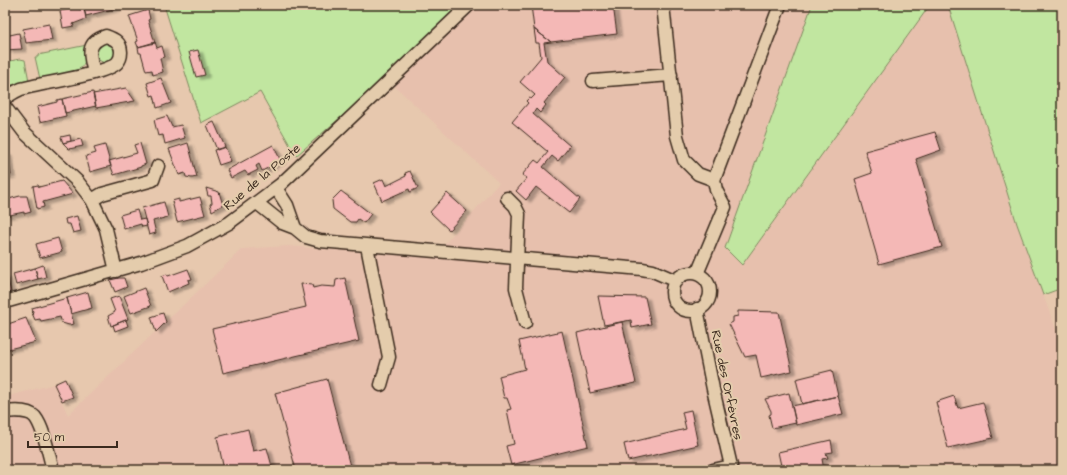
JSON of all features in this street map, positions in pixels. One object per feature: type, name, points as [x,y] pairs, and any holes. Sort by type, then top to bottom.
[{"type":"street","name":"Rue de la Poste","points":[[5,302],[141,263],[202,239],[229,224],[276,188],[469,5]]},
{"type":"street","points":[[664,5],[677,136],[684,160],[698,174],[714,180]]},
{"type":"street","points":[[697,274],[725,207],[716,190],[714,180],[780,5]]},
{"type":"street","points":[[5,98],[20,89],[94,72]]},
{"type":"street","points":[[593,81],[671,74]]},
{"type":"street","points":[[5,107],[24,132],[78,182],[92,200],[106,229],[116,271]]},
{"type":"street","points":[[92,200],[102,194],[152,180],[158,166]]},
{"type":"street","points":[[276,188],[287,205],[295,228]]},
{"type":"street","points":[[507,198],[515,206],[519,214],[516,288],[525,323]]},
{"type":"street","points":[[257,203],[273,217],[295,228],[306,237],[313,240],[367,246],[642,269],[653,271],[676,281]]},
{"type":"street","points":[[367,246],[389,357],[381,386]]},
{"type":"street","points":[[685,274],[697,274],[706,281],[710,292],[706,303],[697,309],[685,309],[676,302],[672,292],[676,281],[685,274]]},
{"type":"street","name":"Rue des Orfèvres","points":[[697,309],[713,389],[732,468]]},
{"type":"street","points":[[5,412],[26,412],[34,417],[41,431],[53,470]]},
{"type":"street","points":[[713,470],[732,468]]},
{"type":"shaded area","points":[[460,5],[812,5],[725,248],[742,265],[930,5],[948,5],[1017,224],[1062,346],[1062,470],[5,470],[5,397],[54,384],[68,415],[242,249],[288,246],[432,258],[499,183],[386,78]]},
{"type":"green space","points":[[164,5],[460,5],[386,78],[296,156],[260,92],[201,123]]},
{"type":"green space","points":[[812,5],[930,5],[742,265],[725,248]]},
{"type":"green space","points":[[948,5],[1062,5],[1062,288],[1043,295],[1017,224]]},
{"type":"green space","points":[[104,41],[116,47],[114,60],[104,63],[97,59],[95,48]]},
{"type":"green space","points":[[87,45],[84,63],[80,69],[77,71],[40,79],[35,57],[38,57],[38,55]]},
{"type":"green space","points":[[20,59],[25,60],[29,81],[13,85],[5,83],[5,62]]},
{"type":"building","points":[[83,5],[116,5],[117,8],[86,16]]},
{"type":"building","points":[[531,5],[613,5],[617,34],[551,42],[534,29]]},
{"type":"building","points":[[79,7],[79,9],[84,8],[86,19],[73,24],[74,26],[63,28],[60,11]]},
{"type":"building","points":[[148,10],[150,19],[148,20],[155,43],[138,47],[136,42],[138,41],[129,16]]},
{"type":"building","points":[[49,24],[52,40],[26,43],[23,29]]},
{"type":"building","points":[[534,29],[551,42],[544,43],[547,61],[565,77],[544,103],[546,105],[540,113],[536,109],[533,114],[570,146],[558,161],[552,156],[543,167],[580,199],[569,213],[536,187],[526,200],[516,191],[527,178],[522,175],[535,160],[539,163],[548,152],[512,122],[528,103],[526,101],[535,95],[520,82],[541,57],[539,43],[536,43]]},
{"type":"building","points":[[19,33],[22,49],[5,50],[5,36]]},
{"type":"building","points":[[155,42],[157,48],[162,46],[165,57],[160,58],[163,72],[153,75],[152,70],[146,71],[138,47]]},
{"type":"building","points":[[198,50],[205,75],[196,77],[189,52]]},
{"type":"building","points":[[161,78],[171,103],[157,108],[154,95],[151,96],[147,83]]},
{"type":"building","points":[[126,88],[135,101],[96,108],[93,94]]},
{"type":"building","points":[[93,92],[96,106],[65,113],[62,99]]},
{"type":"building","points":[[62,99],[66,116],[40,122],[37,107],[57,102],[57,100]]},
{"type":"building","points":[[167,116],[172,127],[181,125],[185,138],[165,144],[163,135],[158,136],[154,120]]},
{"type":"building","points":[[214,122],[225,147],[217,150],[207,125]]},
{"type":"building","points":[[935,132],[941,150],[916,159],[942,247],[879,264],[855,179],[872,173],[865,151]]},
{"type":"building","points":[[70,135],[71,141],[63,143],[61,137]]},
{"type":"building","points":[[81,139],[83,146],[69,149],[63,143]]},
{"type":"building","points":[[140,143],[146,164],[141,167],[114,175],[109,161],[137,153],[134,145]]},
{"type":"building","points":[[188,143],[197,177],[192,178],[186,177],[185,173],[179,175],[169,149]]},
{"type":"building","points":[[105,145],[111,166],[90,172],[86,156],[96,153],[94,148]]},
{"type":"building","points":[[273,145],[281,161],[262,171],[259,164],[256,166],[258,170],[248,175],[245,171],[231,178],[227,170]]},
{"type":"building","points":[[225,147],[231,161],[219,165],[214,150]]},
{"type":"building","points":[[5,153],[7,153],[8,158],[5,159]]},
{"type":"building","points":[[8,158],[11,175],[8,176],[5,159]]},
{"type":"building","points":[[5,159],[8,176],[5,176]]},
{"type":"building","points":[[410,171],[418,188],[410,192],[409,189],[382,201],[374,183],[383,179],[386,186],[406,176],[405,173]]},
{"type":"building","points":[[62,181],[73,194],[43,202],[44,207],[37,209],[33,186],[38,185],[39,187]]},
{"type":"building","points":[[206,188],[219,192],[223,205],[212,211],[210,204],[212,203],[211,196],[208,196]]},
{"type":"building","points":[[341,191],[371,214],[364,223],[358,219],[356,222],[350,222],[333,209],[332,200]]},
{"type":"building","points":[[447,193],[467,211],[449,230],[430,212]]},
{"type":"building","points":[[20,196],[27,196],[31,212],[5,216],[5,200]]},
{"type":"building","points":[[200,197],[205,215],[177,222],[172,201],[179,199],[179,202]]},
{"type":"building","points":[[164,202],[168,217],[153,221],[156,233],[149,235],[142,208]]},
{"type":"building","points":[[137,210],[140,220],[145,219],[147,226],[142,227],[141,224],[124,229],[120,215]]},
{"type":"building","points":[[77,216],[81,231],[73,233],[70,224],[66,224],[65,219]]},
{"type":"building","points":[[58,238],[62,252],[40,258],[36,244]]},
{"type":"building","points":[[43,265],[46,277],[38,279],[35,268]]},
{"type":"building","points":[[35,268],[38,279],[16,285],[13,274]]},
{"type":"building","points":[[188,269],[192,279],[188,280],[189,283],[168,292],[162,276],[167,274],[168,276]]},
{"type":"building","points":[[5,276],[7,276],[11,292],[5,294]]},
{"type":"building","points":[[124,278],[127,287],[115,292],[110,280]]},
{"type":"building","points":[[345,278],[359,341],[223,373],[212,329],[306,307],[301,284],[312,285],[313,288],[321,286],[335,287],[336,280]]},
{"type":"building","points":[[144,288],[151,306],[131,313],[124,296]]},
{"type":"building","points":[[88,292],[92,308],[71,314],[67,298]]},
{"type":"building","points":[[119,296],[128,319],[111,326],[108,316],[115,312],[110,299]]},
{"type":"building","points":[[598,296],[645,297],[651,324],[632,328],[631,320],[604,325]]},
{"type":"building","points":[[67,298],[74,324],[69,325],[62,323],[60,317],[41,321],[40,319],[35,320],[32,313],[32,308]]},
{"type":"building","points":[[738,311],[779,312],[792,371],[761,378],[756,355],[745,357],[729,324],[733,322],[733,317],[738,316]]},
{"type":"building","points":[[163,313],[166,322],[156,332],[151,317]]},
{"type":"building","points":[[26,318],[36,342],[5,350],[5,325]]},
{"type":"building","points":[[126,320],[128,326],[115,331],[113,325]]},
{"type":"building","points":[[622,322],[636,383],[590,393],[577,333]]},
{"type":"building","points":[[562,331],[588,446],[511,465],[506,446],[514,444],[507,410],[511,409],[507,398],[504,398],[499,376],[525,369],[519,341]]},
{"type":"building","points":[[832,370],[838,396],[802,404],[796,379]]},
{"type":"building","points":[[65,379],[73,397],[62,401],[54,384]]},
{"type":"building","points":[[327,379],[351,470],[296,470],[275,393]]},
{"type":"building","points":[[789,393],[796,423],[772,428],[769,415],[771,414],[771,411],[765,399]]},
{"type":"building","points":[[838,396],[843,414],[796,425],[792,406]]},
{"type":"building","points":[[954,396],[958,408],[983,402],[993,438],[948,448],[936,402]]},
{"type":"building","points":[[691,410],[698,445],[628,461],[624,444],[686,429],[682,412]]},
{"type":"building","points":[[248,429],[253,451],[267,448],[273,470],[224,470],[217,437]]},
{"type":"building","points":[[831,440],[833,452],[826,453],[828,458],[822,459],[824,470],[782,470],[778,452]]}]
